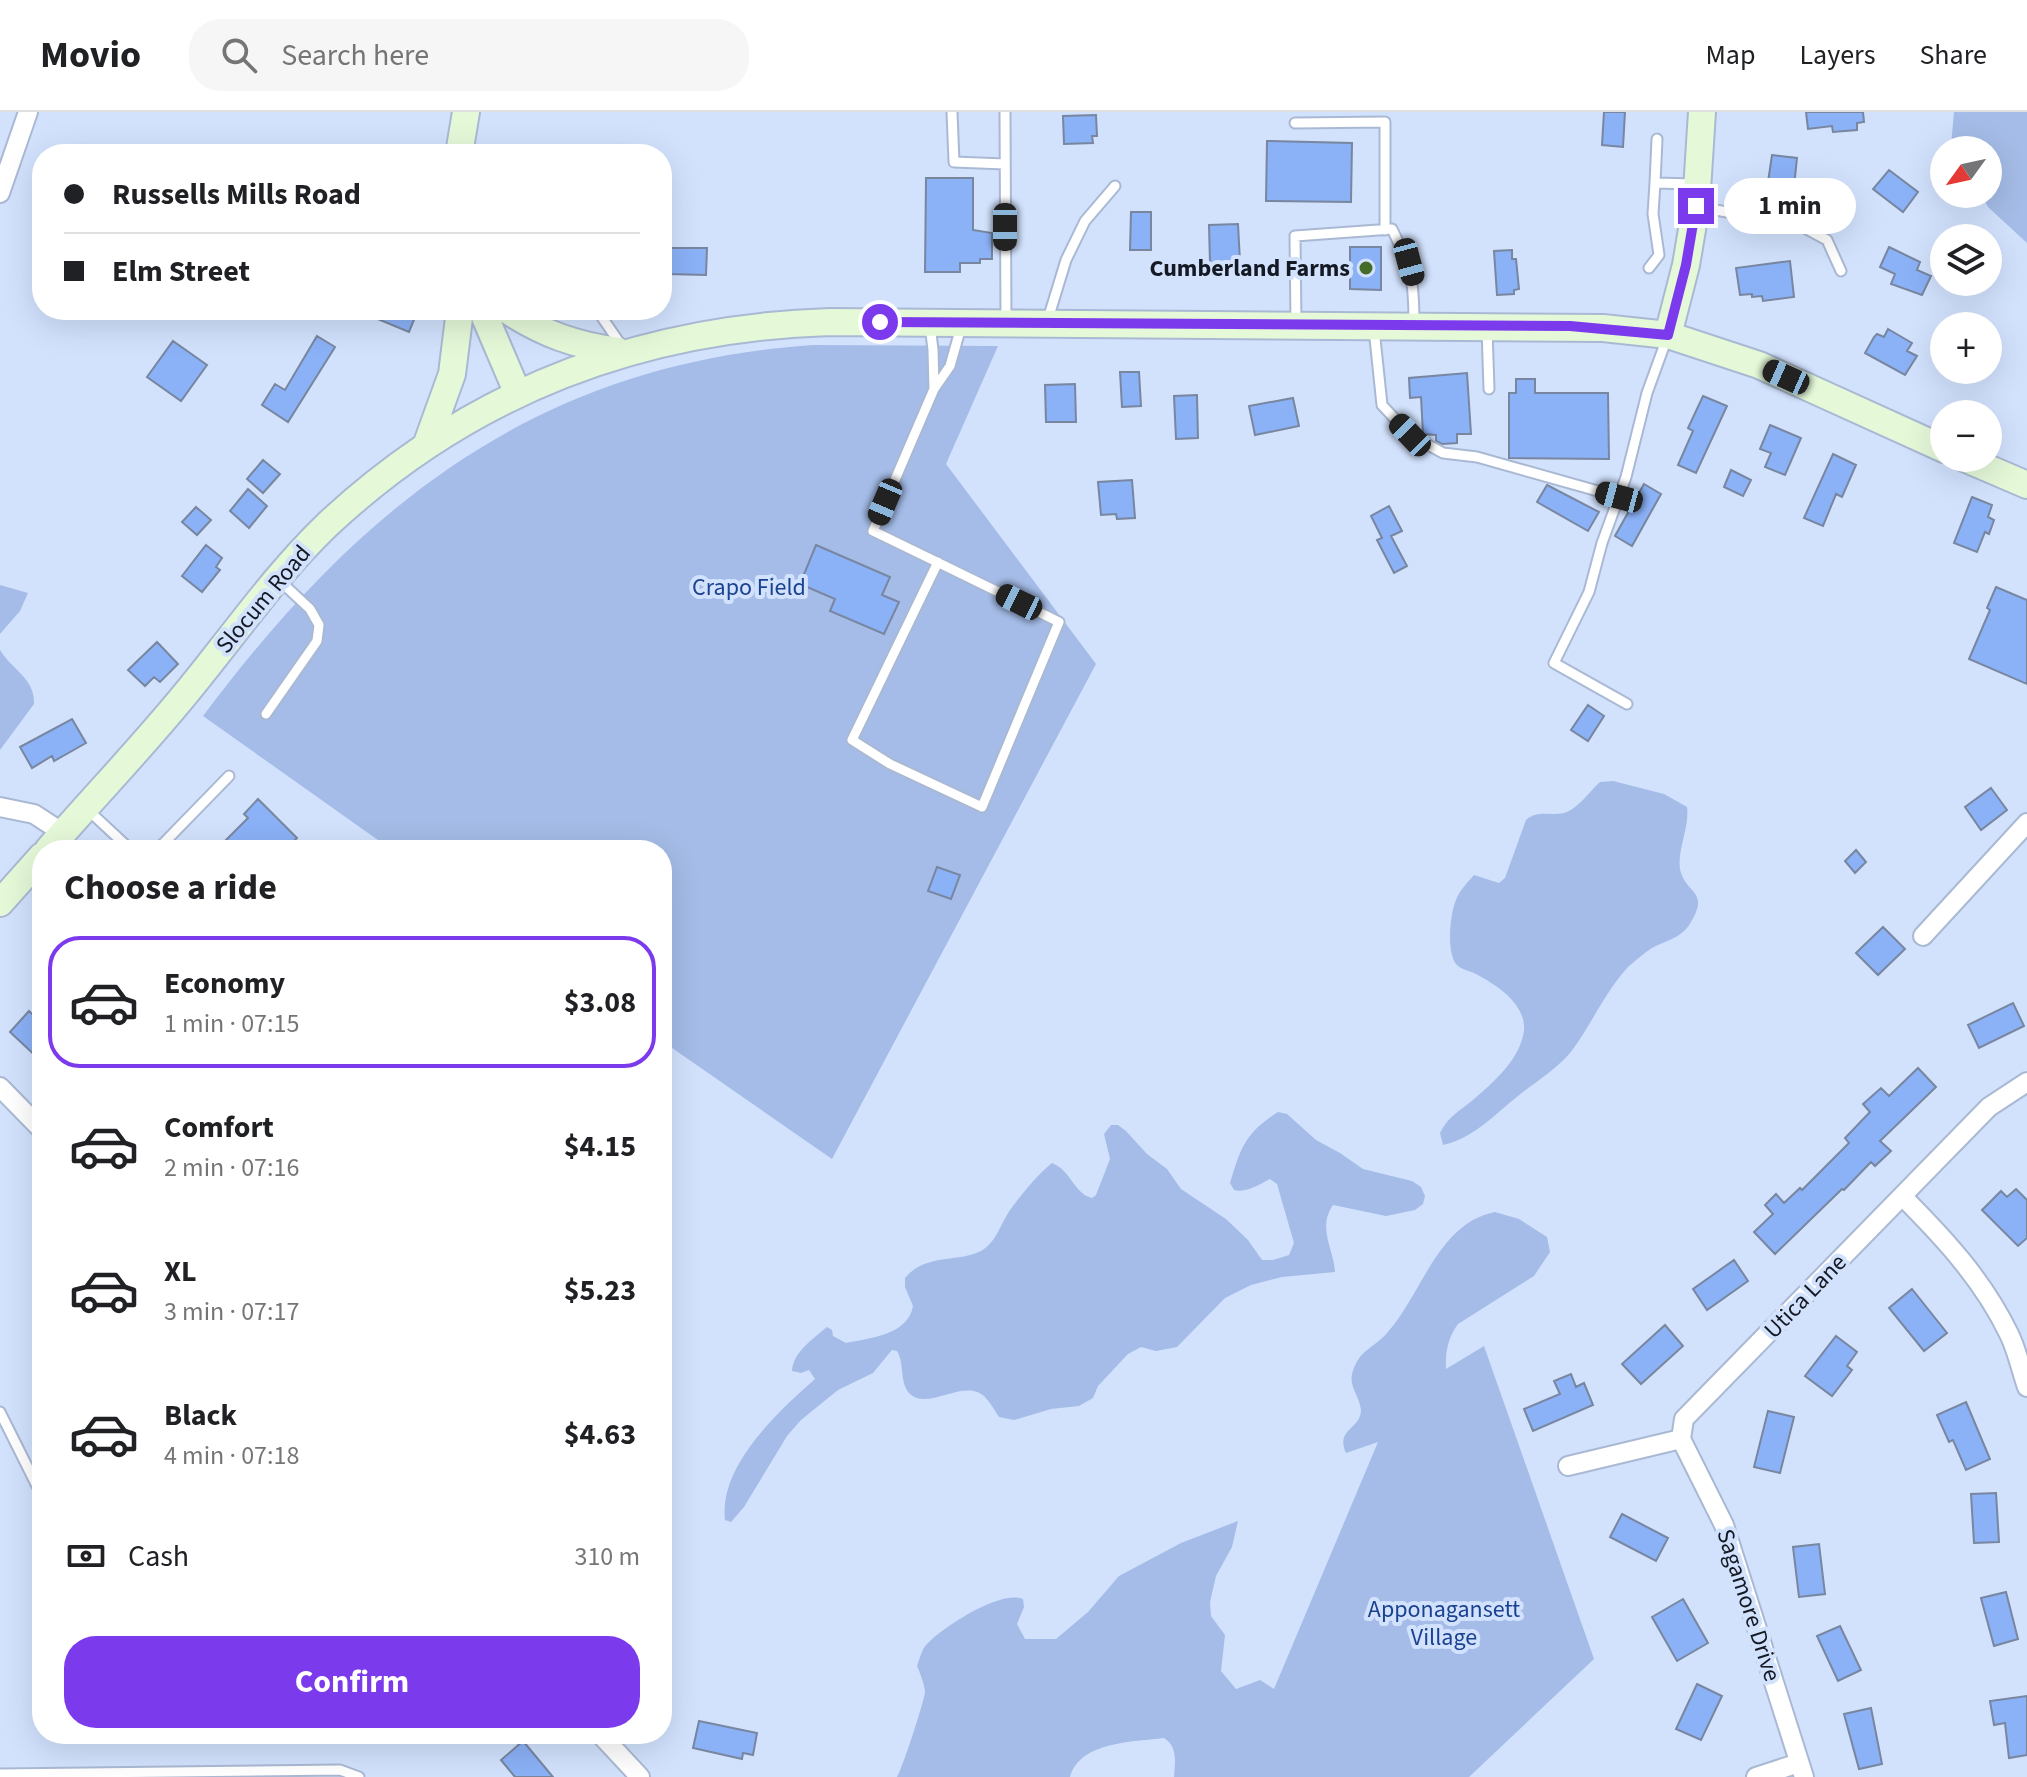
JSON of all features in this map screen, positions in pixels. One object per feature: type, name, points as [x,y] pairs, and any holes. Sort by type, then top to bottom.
[{"type":"main road","points":[[1668,335],[1686,265],[1698,195],[1702,112]]},
{"type":"main road","points":[[459,144],[461,113]]},
{"type":"main road","points":[[426,446],[452,374],[459,320]]},
{"type":"main road","points":[[486,320],[518,394]]},
{"type":"main road","points":[[521,320],[564,340],[625,352]]},
{"type":"main road","name":"Slocum Road","points":[[57,840],[186,694],[278,579],[328,525],[385,476],[426,446],[518,394],[625,352],[695,335],[759,326],[929,322],[1570,326],[1668,335],[1759,365],[1930,443]]},
{"type":"main road","points":[[1997,472],[2027,485]]},
{"type":"main road","points":[[0,903],[32,867]]},
{"type":"street","points":[[0,193],[28,112]]},
{"type":"street","points":[[0,807],[34,814],[54,840]]},
{"type":"street","points":[[1923,936],[2027,823]]},
{"type":"street","name":"Utica Lane","points":[[1681,1439],[1684,1419],[1989,1107],[2027,1082]]},
{"type":"street","points":[[0,1087],[32,1120]]},
{"type":"street","points":[[1902,1196],[1954,1248],[1989,1298],[2010,1336],[2027,1387]]},
{"type":"street","points":[[1568,1466],[1681,1439]]},
{"type":"street","name":"Sagamore Drive","points":[[1681,1439],[1724,1525],[1802,1770]]},
{"type":"street","points":[[609,1744],[640,1777]]},
{"type":"street","points":[[1756,1777],[1802,1770]]},
{"type":"lane","points":[[952,112],[954,162],[1005,164]]},
{"type":"lane","points":[[1005,112],[1006,322]]},
{"type":"lane","points":[[1295,123],[1385,122],[1385,230]]},
{"type":"lane","points":[[1649,268],[1659,255],[1653,214],[1657,139]]},
{"type":"lane","points":[[1655,183],[1801,226],[1827,240],[1841,271]]},
{"type":"lane","points":[[1047,322],[1066,260],[1085,221],[1115,186]]},
{"type":"lane","points":[[1296,324],[1295,236],[1392,229],[1409,262],[1414,284],[1414,325]]},
{"type":"lane","points":[[604,320],[625,352]]},
{"type":"lane","points":[[929,322],[934,389]]},
{"type":"lane","points":[[938,562],[852,740],[890,764],[982,807],[1059,622],[938,562],[873,531],[934,389],[950,366],[963,322]]},
{"type":"lane","points":[[1374,326],[1382,405],[1410,435],[1443,453],[1477,457],[1619,497]]},
{"type":"lane","points":[[1487,326],[1489,389]]},
{"type":"lane","points":[[1627,704],[1554,663],[1589,592],[1647,393],[1668,335]]},
{"type":"lane","points":[[266,714],[317,641],[319,625],[310,609],[278,579]]},
{"type":"lane","points":[[167,840],[229,776]]},
{"type":"lane","points":[[86,808],[120,840]]},
{"type":"lane","points":[[0,1412],[32,1476]]},
{"type":"lane","points":[[0,1774],[340,1770],[359,1777]]},
{"type":"green space","points":[[1954,112],[2027,112],[2027,243],[1989,208],[2002,208],[2002,136],[1952,136]]},
{"type":"green space","name":"Crapo Field","points":[[813,345],[998,346],[946,464],[1096,664],[832,1159],[672,1048],[672,840],[378,840],[203,716],[264,639],[327,570],[394,510],[465,457],[542,414],[625,381],[715,358]]},
{"type":"green space","points":[[0,585],[28,593],[20,611],[0,634]]},
{"type":"green space","points":[[0,650],[31,687],[34,704],[0,750]]},
{"type":"green space","points":[[1613,781],[1664,794],[1687,807],[1680,866],[1684,880],[1698,899],[1696,912],[1683,932],[1652,948],[1628,967],[1578,1043],[1559,1064],[1476,1130],[1443,1145],[1440,1133],[1443,1127],[1505,1069],[1518,1050],[1524,1030],[1520,1011],[1508,996],[1454,960],[1450,934],[1457,897],[1474,875],[1499,883],[1505,878],[1526,820],[1535,815],[1569,811],[1600,782]]},
{"type":"green space","points":[[1278,1112],[1287,1114],[1316,1140],[1363,1169],[1412,1181],[1421,1187],[1425,1196],[1423,1204],[1415,1210],[1386,1216],[1333,1205],[1328,1214],[1326,1231],[1335,1272],[1282,1277],[1251,1285],[1225,1298],[1177,1347],[1156,1351],[1141,1347],[1128,1354],[1098,1386],[1093,1398],[1079,1406],[1051,1409],[1014,1420],[999,1417],[986,1398],[976,1391],[918,1398],[907,1390],[899,1356],[897,1351],[892,1350],[873,1373],[838,1390],[801,1420],[787,1436],[744,1507],[731,1522],[725,1520],[731,1479],[741,1460],[784,1407],[815,1379],[809,1370],[801,1373],[792,1371],[796,1358],[805,1346],[827,1327],[832,1330],[833,1336],[846,1343],[896,1329],[910,1316],[913,1306],[905,1287],[905,1278],[922,1265],[981,1251],[994,1238],[1019,1198],[1052,1163],[1064,1171],[1081,1192],[1092,1198],[1110,1159],[1104,1134],[1111,1125],[1118,1125],[1126,1131],[1147,1154],[1167,1169],[1181,1189],[1226,1219],[1248,1240],[1262,1260],[1289,1255],[1294,1243],[1277,1184],[1270,1179],[1239,1191],[1234,1190],[1230,1183],[1251,1134]]},
{"type":"green space","name":"Apponagansett Village","points":[[1495,1212],[1519,1219],[1547,1237],[1550,1252],[1534,1276],[1458,1324],[1448,1345],[1446,1369],[1484,1346],[1594,1659],[1469,1777],[1174,1777],[1174,1750],[1164,1738],[1096,1750],[1076,1765],[1070,1777],[897,1777],[925,1691],[917,1666],[926,1645],[936,1636],[987,1604],[1013,1598],[1023,1599],[1024,1607],[1017,1624],[1025,1639],[1056,1639],[1088,1612],[1119,1576],[1181,1543],[1238,1521],[1232,1547],[1216,1576],[1210,1602],[1211,1616],[1225,1635],[1221,1671],[1236,1689],[1260,1680],[1274,1689],[1378,1442],[1346,1453],[1343,1445],[1361,1410],[1352,1383],[1355,1366],[1399,1317],[1445,1245],[1475,1219]]},
{"type":"building","points":[[1604,112],[1625,112],[1623,147],[1602,145]]},
{"type":"building","points":[[1806,112],[1863,112],[1864,122],[1857,123],[1857,130],[1833,132],[1832,126],[1808,129]]},
{"type":"building","points":[[1096,115],[1097,136],[1092,136],[1093,143],[1064,144],[1063,116]]},
{"type":"building","points":[[1267,141],[1352,143],[1351,202],[1266,201]]},
{"type":"building","points":[[1772,155],[1797,158],[1794,186],[1768,182]]},
{"type":"building","points":[[1889,170],[1918,192],[1903,212],[1873,189]]},
{"type":"building","points":[[926,178],[973,178],[973,230],[992,233],[992,259],[980,259],[980,263],[960,263],[960,272],[925,272]]},
{"type":"building","points":[[1131,212],[1151,212],[1151,250],[1130,250]]},
{"type":"building","points":[[1238,224],[1240,262],[1210,263],[1209,225]]},
{"type":"building","name":"Cumberland Farms","points":[[1350,247],[1381,247],[1381,290],[1350,289]]},
{"type":"building","points":[[1889,247],[1920,262],[1917,270],[1930,278],[1922,295],[1891,284],[1895,274],[1880,267]]},
{"type":"building","points":[[672,248],[707,248],[706,275],[672,274]]},
{"type":"building","points":[[1512,250],[1519,289],[1514,290],[1514,294],[1497,295],[1494,251]]},
{"type":"building","points":[[1790,261],[1794,297],[1763,301],[1762,296],[1740,295],[1736,268]]},
{"type":"building","points":[[380,320],[414,320],[409,332]]},
{"type":"building","points":[[1888,329],[1912,343],[1907,351],[1917,356],[1905,375],[1865,353],[1874,337],[1877,334],[1884,337]]},
{"type":"building","points":[[317,336],[335,347],[288,422],[262,405],[275,384],[285,390]]},
{"type":"building","points":[[173,341],[207,365],[181,401],[147,377]]},
{"type":"building","points":[[1120,372],[1139,372],[1141,406],[1122,407]]},
{"type":"building","points":[[1467,373],[1471,434],[1457,434],[1457,443],[1442,444],[1436,441],[1436,435],[1423,434],[1421,397],[1410,398],[1409,378]]},
{"type":"building","points":[[1516,379],[1535,379],[1535,393],[1608,393],[1609,459],[1509,458],[1509,393],[1516,393]]},
{"type":"building","points":[[1075,384],[1076,422],[1046,422],[1045,385]]},
{"type":"building","points":[[1197,395],[1198,438],[1176,439],[1174,396]]},
{"type":"building","points":[[1703,396],[1727,406],[1696,473],[1678,465],[1693,431],[1688,428]]},
{"type":"building","points":[[1293,398],[1299,426],[1255,435],[1249,406]]},
{"type":"building","points":[[1770,425],[1801,438],[1785,475],[1765,467],[1771,453],[1760,449]]},
{"type":"building","points":[[1833,454],[1856,465],[1842,497],[1836,494],[1823,526],[1804,518]]},
{"type":"building","points":[[263,460],[280,474],[263,493],[247,479]]},
{"type":"building","points":[[1731,470],[1751,480],[1743,496],[1724,487]]},
{"type":"building","points":[[1132,480],[1135,518],[1117,519],[1116,514],[1101,515],[1098,482]]},
{"type":"building","points":[[1644,484],[1661,494],[1632,546],[1615,536]]},
{"type":"building","points":[[1547,485],[1599,512],[1588,531],[1537,502]]},
{"type":"building","points":[[248,489],[267,506],[249,528],[230,511]]},
{"type":"building","points":[[1972,497],[1992,505],[1988,517],[1994,520],[1977,552],[1954,543]]},
{"type":"building","points":[[1389,506],[1402,531],[1391,536],[1407,566],[1394,573],[1377,540],[1382,538],[1371,516]]},
{"type":"building","points":[[196,507],[211,520],[197,535],[182,522]]},
{"type":"building","points":[[206,545],[222,558],[216,567],[220,570],[202,592],[182,576]]},
{"type":"building","points":[[816,545],[890,577],[882,595],[899,602],[884,634],[830,611],[835,599],[800,584]]},
{"type":"building","points":[[1996,587],[2027,600],[2027,684],[1969,659],[1990,610],[1987,608]]},
{"type":"building","points":[[157,642],[178,664],[160,682],[154,677],[145,686],[128,670]]},
{"type":"building","points":[[1588,705],[1604,716],[1588,741],[1571,730]]},
{"type":"building","points":[[72,719],[86,743],[54,761],[52,756],[32,768],[20,747]]},
{"type":"building","points":[[1991,788],[2007,810],[1981,830],[1965,807]]},
{"type":"building","points":[[258,799],[297,838],[226,840],[248,818],[244,814]]},
{"type":"building","points":[[1856,850],[1866,862],[1855,873],[1845,861]]},
{"type":"building","points":[[937,867],[960,875],[951,899],[928,891]]},
{"type":"building","points":[[1883,927],[1905,949],[1878,975],[1856,953]]},
{"type":"building","points":[[2013,1003],[2024,1026],[1979,1048],[1968,1025]]},
{"type":"building","points":[[29,1011],[32,1014],[32,1053],[10,1032]]},
{"type":"building","points":[[1918,1068],[1936,1087],[1880,1141],[1891,1151],[1875,1166],[1871,1162],[1775,1254],[1754,1232],[1773,1214],[1765,1205],[1776,1194],[1784,1203],[1800,1188],[1802,1190],[1849,1143],[1845,1138],[1870,1112],[1863,1104],[1881,1088],[1889,1096]]},
{"type":"building","points":[[2016,1189],[2027,1200],[2027,1238],[2018,1246],[1982,1210],[2001,1191],[2007,1197]]},
{"type":"building","points":[[1734,1260],[1748,1281],[1707,1310],[1693,1289]]},
{"type":"building","points":[[1912,1289],[1947,1333],[1924,1351],[1889,1308]]},
{"type":"building","points":[[1665,1325],[1683,1346],[1641,1384],[1622,1364]]},
{"type":"building","points":[[1836,1336],[1857,1352],[1847,1366],[1852,1370],[1832,1396],[1805,1376]]},
{"type":"building","points":[[1571,1374],[1576,1387],[1584,1383],[1593,1405],[1533,1431],[1524,1409],[1560,1394],[1554,1381]]},
{"type":"building","points":[[1966,1402],[1990,1459],[1966,1470],[1953,1440],[1949,1442],[1937,1415]]},
{"type":"building","points":[[1768,1411],[1794,1417],[1780,1473],[1754,1467]]},
{"type":"building","points":[[1996,1493],[1999,1542],[1974,1543],[1971,1494]]},
{"type":"building","points":[[1622,1514],[1668,1538],[1656,1561],[1610,1537]]},
{"type":"building","points":[[1819,1544],[1825,1594],[1799,1597],[1793,1547]]},
{"type":"building","points":[[2006,1592],[2018,1639],[1994,1646],[1981,1598]]},
{"type":"building","points":[[1683,1599],[1708,1643],[1677,1661],[1652,1617]]},
{"type":"building","points":[[1840,1626],[1861,1670],[1838,1681],[1817,1636]]},
{"type":"building","points":[[1697,1684],[1722,1696],[1701,1740],[1676,1729]]},
{"type":"building","points":[[2027,1696],[2027,1755],[2009,1758],[2005,1723],[1994,1725],[1990,1701]]},
{"type":"building","points":[[1871,1708],[1882,1764],[1859,1769],[1844,1714]]},
{"type":"building","points":[[699,1721],[757,1733],[753,1755],[743,1753],[742,1759],[693,1748]]},
{"type":"building","points":[[520,1744],[526,1744],[553,1777],[515,1777],[501,1760]]},
{"type":"place","name":"Cumberland Farms","points":[[1366,268]]},
{"type":"route","points":[[880,322],[1570,326],[1668,335],[1686,265],[1696,206]]}]
